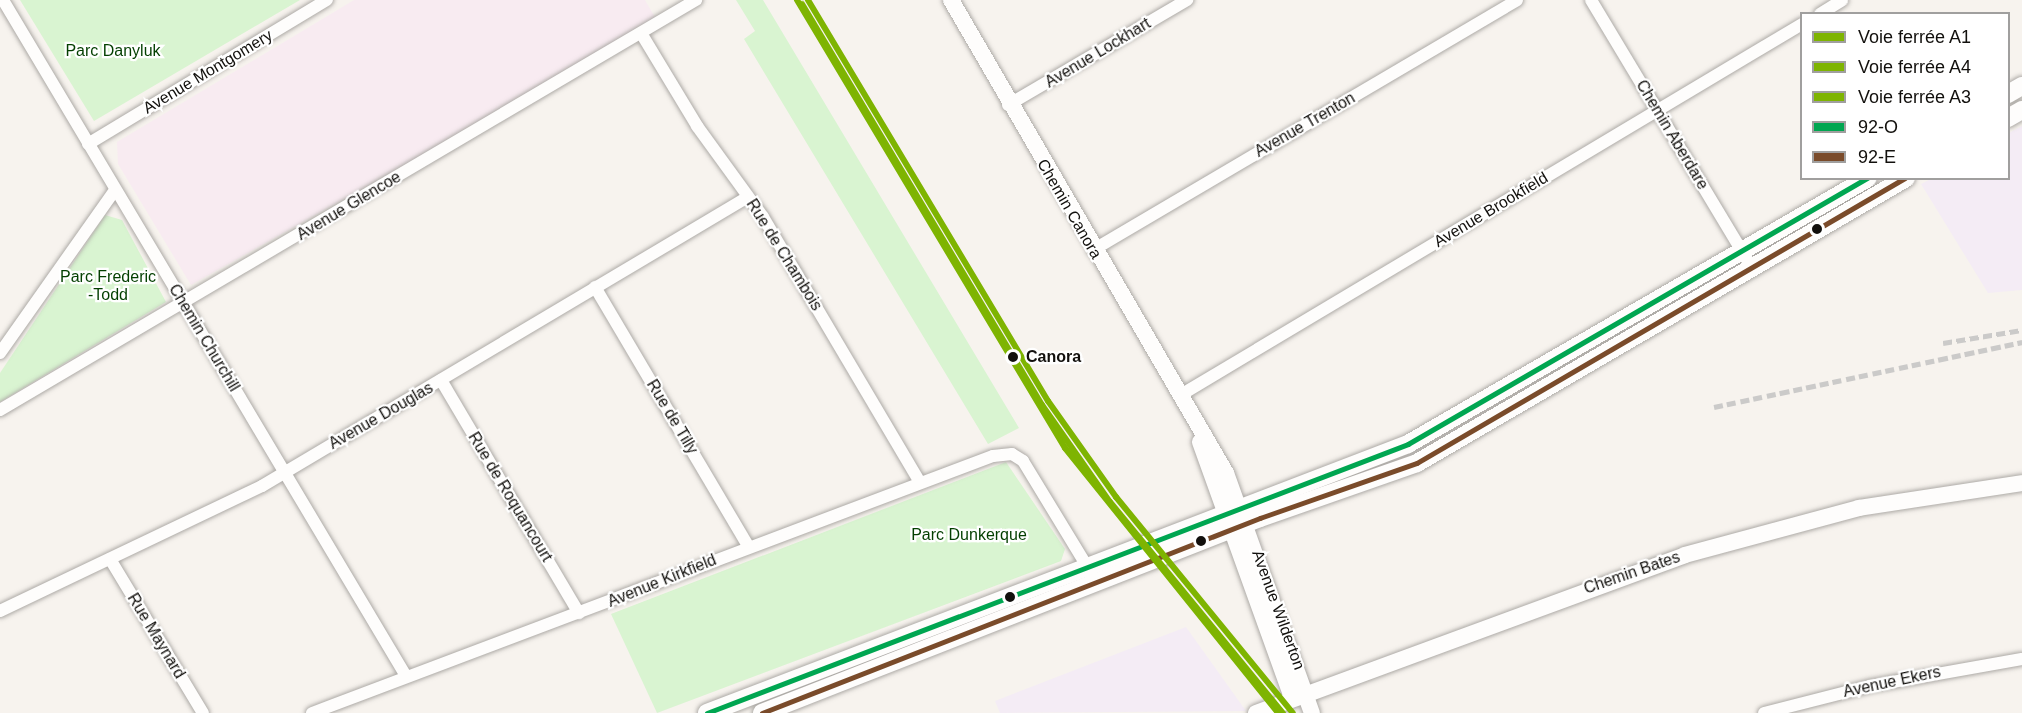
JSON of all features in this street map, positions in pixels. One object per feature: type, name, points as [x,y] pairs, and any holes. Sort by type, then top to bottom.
[{"type":"main road","points":[[707,713],[1431,433],[1865,180]]},
{"type":"main road","points":[[762,713],[1443,451],[1903,180]]},
{"type":"street","name":"Avenue Montgomery","points":[[88,144],[327,0]]},
{"type":"street","name":"Avenue Glencoe","points":[[0,410],[184,304],[696,0]]},
{"type":"street","name":"Chemin Canora","points":[[951,0],[1008,105],[1191,417],[1232,510]]},
{"type":"street","name":"Avenue Lockhart","points":[[1008,105],[1187,0]]},
{"type":"street","name":"Avenue Trenton","points":[[1093,250],[1517,0]]},
{"type":"street","name":"Chemin Aberdare","points":[[1591,0],[1753,270]]},
{"type":"street","points":[[1823,12],[1842,0]]},
{"type":"street","name":"Chemin Churchill","points":[[2,3],[406,676]]},
{"type":"street","name":"Avenue Brookfield","points":[[1179,396],[1800,25]]},
{"type":"street","name":"Rue de Chambois","points":[[641,33],[748,196],[920,482]]},
{"type":"street","points":[[0,353],[116,190]]},
{"type":"street","name":"Avenue Douglas","points":[[0,611],[284,473],[748,196]]},
{"type":"street","name":"Rue de Tilly","points":[[595,287],[750,546]]},
{"type":"street","name":"Rue de Roquancourt","points":[[441,380],[579,614]]},
{"type":"street","name":"Avenue Kirkfield","points":[[312,713],[406,676],[579,614],[920,482],[1012,454],[1028,468],[1088,565]]},
{"type":"street","name":"Chemin Bates","points":[[1265,712],[1292,698],[1685,555],[1858,508],[2022,483]]},
{"type":"street","name":"Avenue Wilderton","points":[[1232,510],[1292,698]]},
{"type":"street","name":"Avenue Wilderton","points":[[1239,529],[1309,692],[1312,713]]},
{"type":"street","name":"Rue Maynard","points":[[110,559],[203,713]]},
{"type":"street","points":[[1088,565],[1097,585]]},
{"type":"street","name":"Avenue Ekers","points":[[1764,713],[1870,686],[2022,659]]},
{"type":"shaded area","points":[[354,0],[645,0],[656,19],[650,27],[191,285],[118,164],[117,142]]},
{"type":"shaded area","points":[[2022,126],[2022,290],[1988,293],[1921,184],[1929,180],[2010,180],[2010,132]]},
{"type":"shaded area","points":[[1186,627],[1246,711],[1000,713],[995,701]]},
{"type":"green space","name":"Parc Danyluk","points":[[20,0],[300,0],[94,121]]},
{"type":"green space","points":[[736,0],[763,0],[1019,428],[988,444],[744,39],[755,31]]},
{"type":"green space","name":"Parc Frederic -Todd","points":[[105,215],[122,220],[166,302],[0,402],[0,373]]},
{"type":"green space","name":"Parc Dunkerque","points":[[1006,462],[1065,549],[1061,561],[657,713],[611,614]]},
{"type":"railway","points":[[1943,343],[2022,330]]},
{"type":"railway","points":[[1714,407],[2022,342]]},
{"type":"rail line","name":"A1","points":[[797,0],[1065,448],[1278,713]]},
{"type":"rail line","name":"A4","points":[[808,0],[1048,401],[1116,497],[1293,713]]},
{"type":"rail line","name":"A3","points":[[802,4],[1042,405],[1110,502],[1283,713]]},
{"type":"transit line","name":"92-O","points":[[707,713],[1408,444],[1864,180]]},
{"type":"transit line","name":"92-E","points":[[762,713],[1260,518],[1417,463],[1902,180]]},
{"type":"place","name":"Canora","points":[[1013,357]]}]
